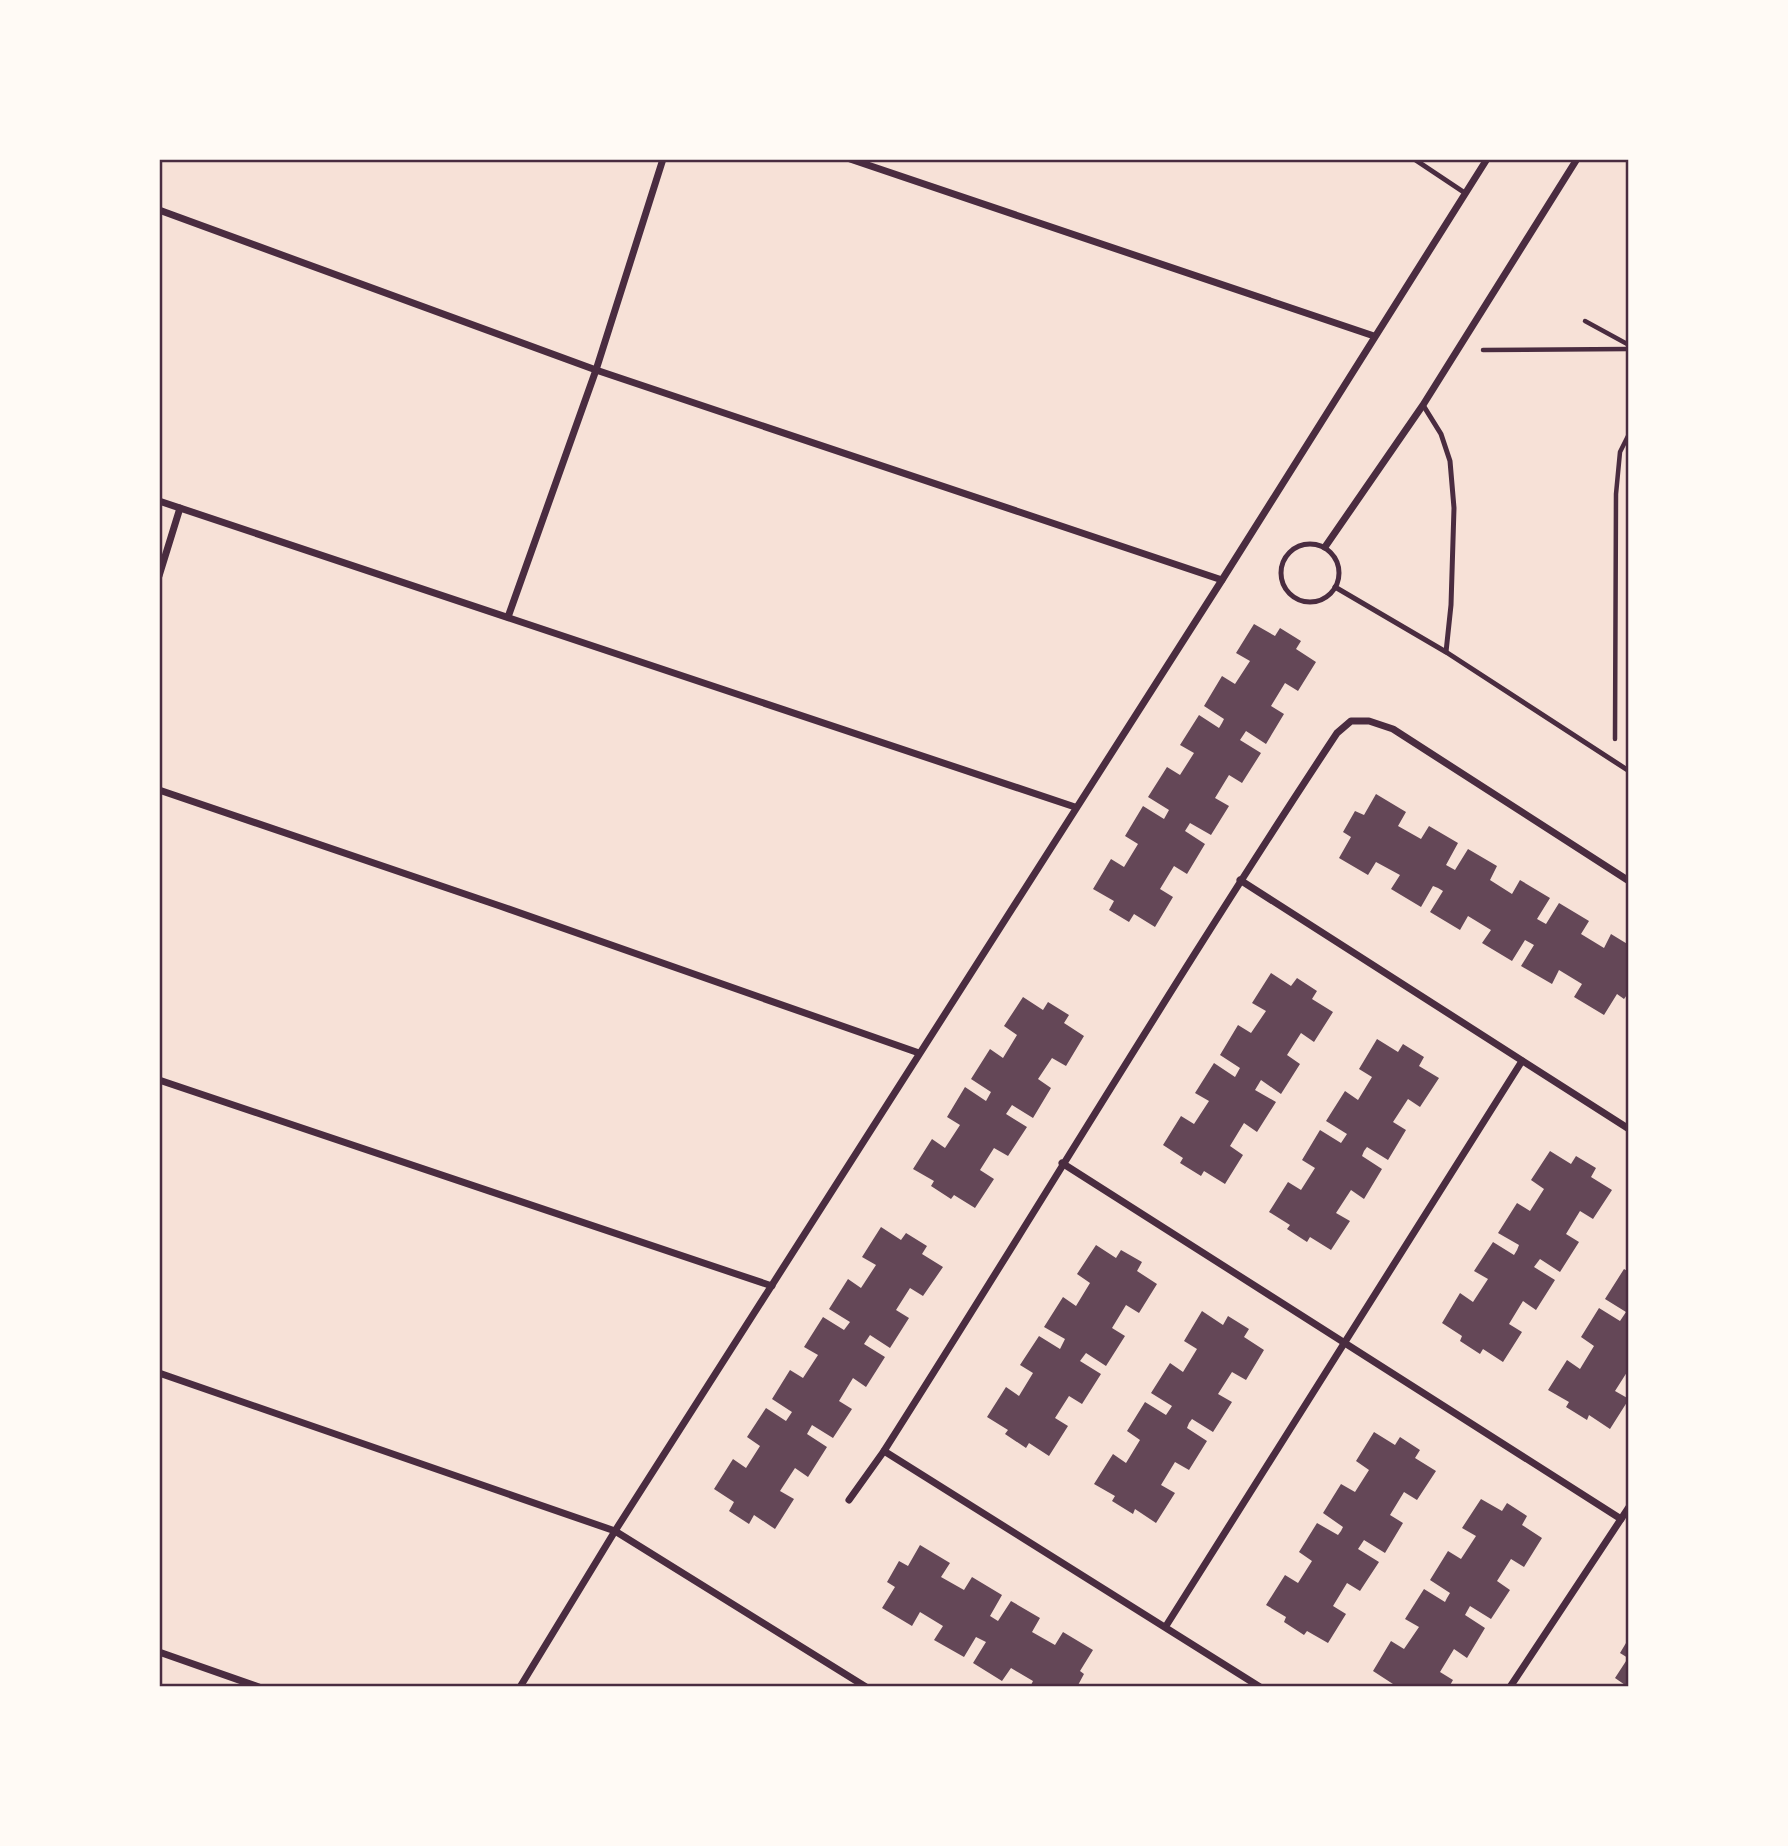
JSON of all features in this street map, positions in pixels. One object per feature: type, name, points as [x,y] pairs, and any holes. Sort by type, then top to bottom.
[{"type":"street","points":[[508,617],[596,370],[663,159]]},
{"type":"street","points":[[850,159],[1374,336]]},
{"type":"street","points":[[520,1687],[615,1531],[1222,580],[1487,159]]},
{"type":"street","points":[[1325,547],[1423,405],[1577,159]]},
{"type":"street","points":[[159,210],[596,370],[1222,580]]},
{"type":"street","points":[[159,501],[1075,807]]},
{"type":"street","points":[[159,576],[180,508]]},
{"type":"street","points":[[849,1500],[884,1451],[980,1300],[1062,1163],[1240,880],[1337,733],[1351,721],[1369,721],[1393,729],[1629,881]]},
{"type":"street","points":[[159,790],[919,1053]]},
{"type":"street","points":[[1240,880],[1629,1129]]},
{"type":"street","points":[[1166,1626],[1522,1061]]},
{"type":"street","points":[[159,1080],[772,1286]]},
{"type":"street","points":[[1062,1163],[1621,1519]]},
{"type":"street","points":[[159,1373],[615,1531],[866,1687]]},
{"type":"street","points":[[884,1451],[1260,1687]]},
{"type":"street","points":[[1510,1687],[1629,1507]]},
{"type":"street","points":[[159,1652],[259,1687]]},
{"type":"lane","points":[[1414,159],[1465,193]]},
{"type":"lane","points":[[1423,405],[1441,434],[1450,461],[1454,508],[1451,605],[1446,652]]},
{"type":"lane","points":[[1307,544],[1325,547],[1336,561],[1339,570],[1335,587],[1330,594],[1313,601],[1296,598],[1284,585],[1282,567],[1291,551],[1307,544]]},
{"type":"lane","points":[[1335,587],[1446,652],[1629,771]]},
{"type":"path","points":[[1585,321],[1629,347]]},
{"type":"path","points":[[1457,351],[1629,347]]},
{"type":"path","points":[[1615,762],[1616,494],[1620,452],[1629,434]]},
{"type":"building","points":[[1254,624],[1275,636],[1280,628],[1301,641],[1296,649],[1316,662],[1298,691],[1285,683],[1271,706],[1284,714],[1266,744],[1246,731],[1240,740],[1261,753],[1242,783],[1229,775],[1215,798],[1229,806],[1211,835],[1190,823],[1185,831],[1205,844],[1187,874],[1174,866],[1160,889],[1173,897],[1155,927],[1134,914],[1129,922],[1109,910],[1114,901],[1093,889],[1111,859],[1124,867],[1138,844],[1125,836],[1143,806],[1164,819],[1169,810],[1148,797],[1167,767],[1180,775],[1194,753],[1180,745],[1199,715],[1219,728],[1224,719],[1204,706],[1222,676],[1235,684],[1250,661],[1236,653]]},
{"type":"building","points":[[1376,794],[1406,812],[1398,826],[1421,839],[1429,826],[1458,843],[1446,865],[1455,870],[1468,849],[1497,866],[1490,880],[1512,894],[1520,880],[1550,898],[1537,919],[1546,924],[1559,903],[1589,921],[1581,934],[1604,948],[1611,934],[1629,945],[1629,992],[1624,999],[1617,994],[1604,1015],[1574,997],[1582,984],[1559,970],[1552,984],[1521,966],[1534,945],[1525,940],[1512,961],[1482,943],[1491,930],[1468,916],[1460,930],[1430,912],[1443,891],[1438,888],[1433,886],[1421,907],[1391,889],[1400,875],[1376,862],[1368,875],[1339,858],[1351,837],[1343,832],[1355,811],[1364,815]]},
{"type":"building","points":[[1271,973],[1291,986],[1297,978],[1317,991],[1312,999],[1333,1012],[1314,1042],[1301,1033],[1287,1055],[1300,1064],[1281,1094],[1261,1080],[1255,1090],[1276,1102],[1257,1132],[1244,1123],[1230,1146],[1243,1155],[1225,1184],[1204,1171],[1201,1176],[1180,1163],[1183,1158],[1163,1145],[1181,1116],[1194,1124],[1209,1101],[1195,1093],[1214,1063],[1235,1077],[1240,1068],[1220,1055],[1238,1025],[1251,1033],[1266,1011],[1252,1003]]},
{"type":"building","points":[[1023,997],[1043,1010],[1048,1002],[1069,1015],[1064,1023],[1084,1036],[1066,1066],[1052,1058],[1038,1079],[1051,1088],[1033,1118],[1012,1105],[1006,1114],[1027,1127],[1008,1156],[994,1148],[980,1170],[994,1179],[975,1208],[954,1195],[951,1199],[931,1186],[934,1181],[913,1169],[932,1139],[945,1148],[960,1125],[947,1117],[965,1087],[986,1101],[991,1092],[971,1079],[990,1049],[1003,1058],[1017,1035],[1004,1026]]},
{"type":"building","points":[[1377,1039],[1398,1052],[1403,1044],[1424,1057],[1419,1066],[1439,1078],[1420,1107],[1408,1099],[1393,1122],[1406,1130],[1388,1160],[1367,1147],[1364,1151],[1362,1156],[1382,1169],[1364,1199],[1351,1190],[1336,1213],[1350,1221],[1331,1250],[1310,1237],[1307,1242],[1287,1229],[1290,1225],[1269,1212],[1288,1182],[1301,1190],[1315,1168],[1302,1160],[1320,1130],[1341,1143],[1347,1134],[1326,1121],[1345,1091],[1358,1100],[1372,1077],[1359,1069]]},
{"type":"building","points":[[1550,1151],[1571,1164],[1576,1156],[1596,1168],[1591,1177],[1612,1190],[1593,1219],[1580,1211],[1566,1234],[1579,1242],[1560,1272],[1540,1259],[1534,1267],[1555,1280],[1536,1310],[1523,1301],[1509,1324],[1522,1332],[1503,1362],[1483,1349],[1480,1354],[1460,1341],[1462,1336],[1442,1323],[1460,1293],[1473,1302],[1488,1279],[1474,1271],[1493,1242],[1514,1255],[1519,1245],[1498,1233],[1517,1203],[1530,1211],[1544,1189],[1531,1180]]},
{"type":"building","points":[[881,1227],[901,1240],[906,1233],[927,1246],[922,1254],[943,1267],[923,1296],[910,1288],[896,1310],[909,1318],[890,1348],[870,1335],[864,1344],[885,1357],[866,1387],[853,1378],[839,1401],[852,1409],[833,1438],[812,1425],[807,1434],[827,1447],[808,1477],[795,1468],[780,1491],[794,1499],[775,1529],[754,1515],[749,1524],[729,1511],[734,1502],[714,1489],[733,1459],[746,1468],[760,1446],[747,1437],[766,1408],[786,1421],[792,1412],[772,1399],[790,1370],[803,1378],[818,1355],[804,1347],[823,1317],[844,1330],[850,1322],[829,1309],[848,1279],[861,1288],[876,1265],[862,1257]]},
{"type":"building","points":[[1096,1245],[1116,1258],[1121,1250],[1142,1262],[1137,1271],[1157,1284],[1139,1313],[1126,1305],[1112,1328],[1125,1336],[1106,1366],[1086,1353],[1080,1361],[1101,1374],[1082,1404],[1069,1396],[1055,1418],[1068,1426],[1049,1456],[1029,1443],[1026,1448],[1005,1434],[1008,1430],[987,1417],[1006,1387],[1019,1396],[1033,1373],[1020,1365],[1039,1336],[1060,1349],[1065,1339],[1044,1327],[1063,1297],[1076,1306],[1090,1283],[1077,1274]]},
{"type":"building","points":[[1624,1269],[1629,1272],[1629,1369],[1615,1391],[1629,1399],[1610,1429],[1589,1415],[1587,1420],[1566,1407],[1569,1402],[1548,1390],[1567,1360],[1580,1369],[1594,1346],[1581,1337],[1599,1308],[1620,1321],[1626,1312],[1605,1299]]},
{"type":"building","points":[[1202,1311],[1223,1325],[1228,1316],[1249,1329],[1244,1337],[1264,1350],[1246,1380],[1232,1372],[1218,1394],[1232,1402],[1213,1432],[1192,1419],[1189,1423],[1187,1428],[1207,1441],[1189,1470],[1175,1462],[1161,1485],[1175,1493],[1156,1523],[1135,1509],[1133,1514],[1112,1501],[1115,1496],[1094,1484],[1113,1454],[1126,1463],[1140,1440],[1127,1431],[1145,1402],[1166,1415],[1172,1406],[1151,1393],[1170,1363],[1183,1372],[1197,1349],[1184,1341]]},
{"type":"building","points":[[1374,1432],[1395,1445],[1400,1437],[1420,1450],[1415,1458],[1436,1471],[1417,1500],[1404,1492],[1390,1515],[1403,1523],[1385,1553],[1364,1540],[1358,1549],[1379,1562],[1360,1591],[1347,1583],[1333,1606],[1346,1614],[1328,1643],[1307,1631],[1304,1635],[1284,1622],[1286,1617],[1266,1605],[1285,1575],[1298,1583],[1312,1561],[1299,1552],[1317,1523],[1338,1535],[1341,1531],[1343,1527],[1323,1513],[1341,1484],[1355,1492],[1369,1470],[1356,1461]]},
{"type":"building","points":[[1481,1499],[1502,1511],[1507,1503],[1527,1516],[1522,1525],[1542,1538],[1524,1567],[1511,1559],[1497,1581],[1510,1590],[1491,1619],[1470,1606],[1465,1615],[1485,1628],[1467,1658],[1454,1649],[1440,1672],[1453,1680],[1449,1687],[1391,1687],[1393,1684],[1373,1671],[1391,1641],[1404,1649],[1419,1627],[1405,1619],[1424,1589],[1445,1602],[1450,1593],[1430,1580],[1448,1551],[1461,1559],[1476,1536],[1462,1528]]},
{"type":"building","points":[[920,1545],[950,1563],[941,1577],[964,1590],[972,1577],[1002,1595],[990,1616],[998,1621],[1011,1601],[1040,1618],[1032,1632],[1055,1645],[1063,1632],[1093,1650],[1080,1671],[1084,1674],[1077,1687],[1030,1687],[1033,1681],[1011,1668],[1002,1681],[973,1663],[986,1642],[976,1637],[964,1657],[934,1640],[943,1626],[920,1612],[912,1626],[882,1608],[895,1587],[887,1582],[899,1561],[908,1566]]},
{"type":"building","points":[[1629,1638],[1628,1687],[1615,1678],[1628,1658],[1620,1653]]}]
